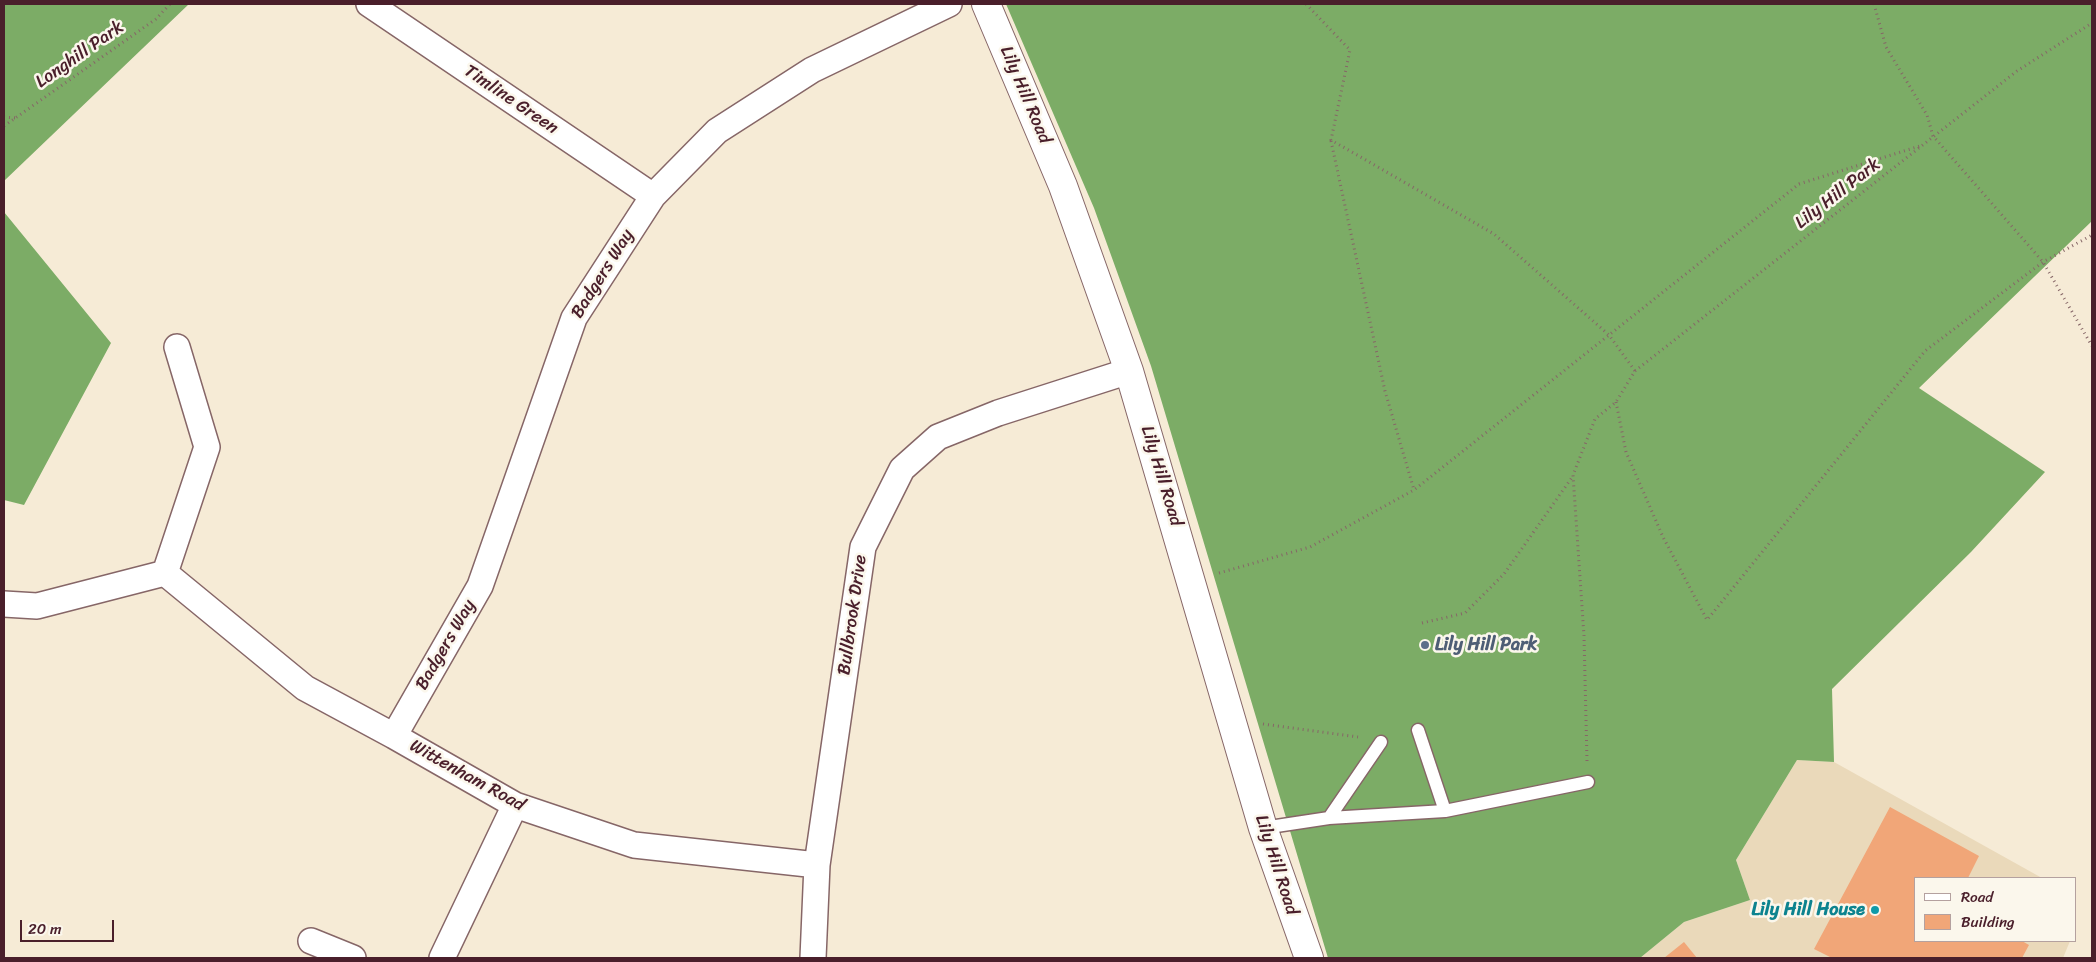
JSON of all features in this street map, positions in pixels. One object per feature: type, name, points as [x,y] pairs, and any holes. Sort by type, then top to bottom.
[{"type":"street","name":"Timline Green","points":[[369,4],[653,196]]},
{"type":"street","name":"Badgers Way","points":[[394,736],[480,586],[574,318],[653,196],[717,131],[812,70],[949,4]]},
{"type":"street","name":"Lily Hill Road","points":[[986,4],[1063,186],[1130,371],[1192,581],[1226,707],[1263,828],[1309,958]]},
{"type":"street","points":[[4,604],[37,606],[165,573],[207,447],[177,347]]},
{"type":"street","name":"Bullbrook Drive","points":[[812,958],[817,865],[863,547],[902,469],[938,437],[998,413],[1130,371]]},
{"type":"street","name":"Wittenham Road","points":[[165,573],[304,688],[394,736],[515,805],[634,844],[817,865]]},
{"type":"street","points":[[442,958],[515,805]]},
{"type":"street","points":[[311,941],[352,958]]},
{"type":"lane","points":[[1418,730],[1445,811]]},
{"type":"lane","points":[[1329,818],[1381,742]]},
{"type":"lane","points":[[1263,828],[1329,818],[1445,811],[1588,782]]},
{"type":"path","name":"Longhill Park","points":[[4,126],[156,18],[170,4]]},
{"type":"path","points":[[1306,4],[1350,50],[1331,140],[1385,390],[1414,490]]},
{"type":"path","points":[[1874,4],[1886,47],[1927,115],[1932,136],[2043,262],[2092,346]]},
{"type":"path","name":"Lily Hill Park","points":[[1588,782],[1584,706],[1584,636],[1573,475],[1595,419],[1616,402],[1635,371],[2017,71],[2092,22]]},
{"type":"path","points":[[4,117],[16,118]]},
{"type":"path","points":[[1331,140],[1494,234],[1609,335],[1635,371]]},
{"type":"path","points":[[1192,581],[1310,546],[1414,490],[1799,184],[1923,144]]},
{"type":"path","points":[[1616,402],[1626,452],[1663,536],[1707,620],[1925,351],[2043,262],[2092,235]]},
{"type":"path","points":[[1422,624],[1465,613],[1504,574],[1573,475]]},
{"type":"path","points":[[1259,716],[1262,724],[1356,736],[1381,742]]},
{"type":"shaded area","points":[[1797,760],[1834,762],[2040,877],[1914,877],[1914,942],[2070,942],[2063,958],[1640,958],[1684,922],[1750,900],[1736,860]]},
{"type":"green space","points":[[4,4],[189,4],[4,181]]},
{"type":"green space","points":[[1006,4],[2092,4],[2092,221],[1919,388],[2045,472],[1971,552],[1832,689],[1834,762],[1797,760],[1736,860],[1750,900],[1684,922],[1640,958],[1328,958],[1151,366],[1094,208]]},
{"type":"green space","points":[[4,212],[111,343],[24,505],[4,500]]},
{"type":"building","name":"Lily Hill House","points":[[1890,807],[1979,856],[1968,877],[1914,877],[1914,942],[2024,942],[2029,945],[2022,958],[1832,958],[1814,949]]},
{"type":"building","points":[[1684,942],[1697,958],[1664,958]]},
{"type":"place","name":"Lily Hill Park","points":[[1425,645]]},
{"type":"place","name":"Lily Hill House","points":[[1875,910]]}]
